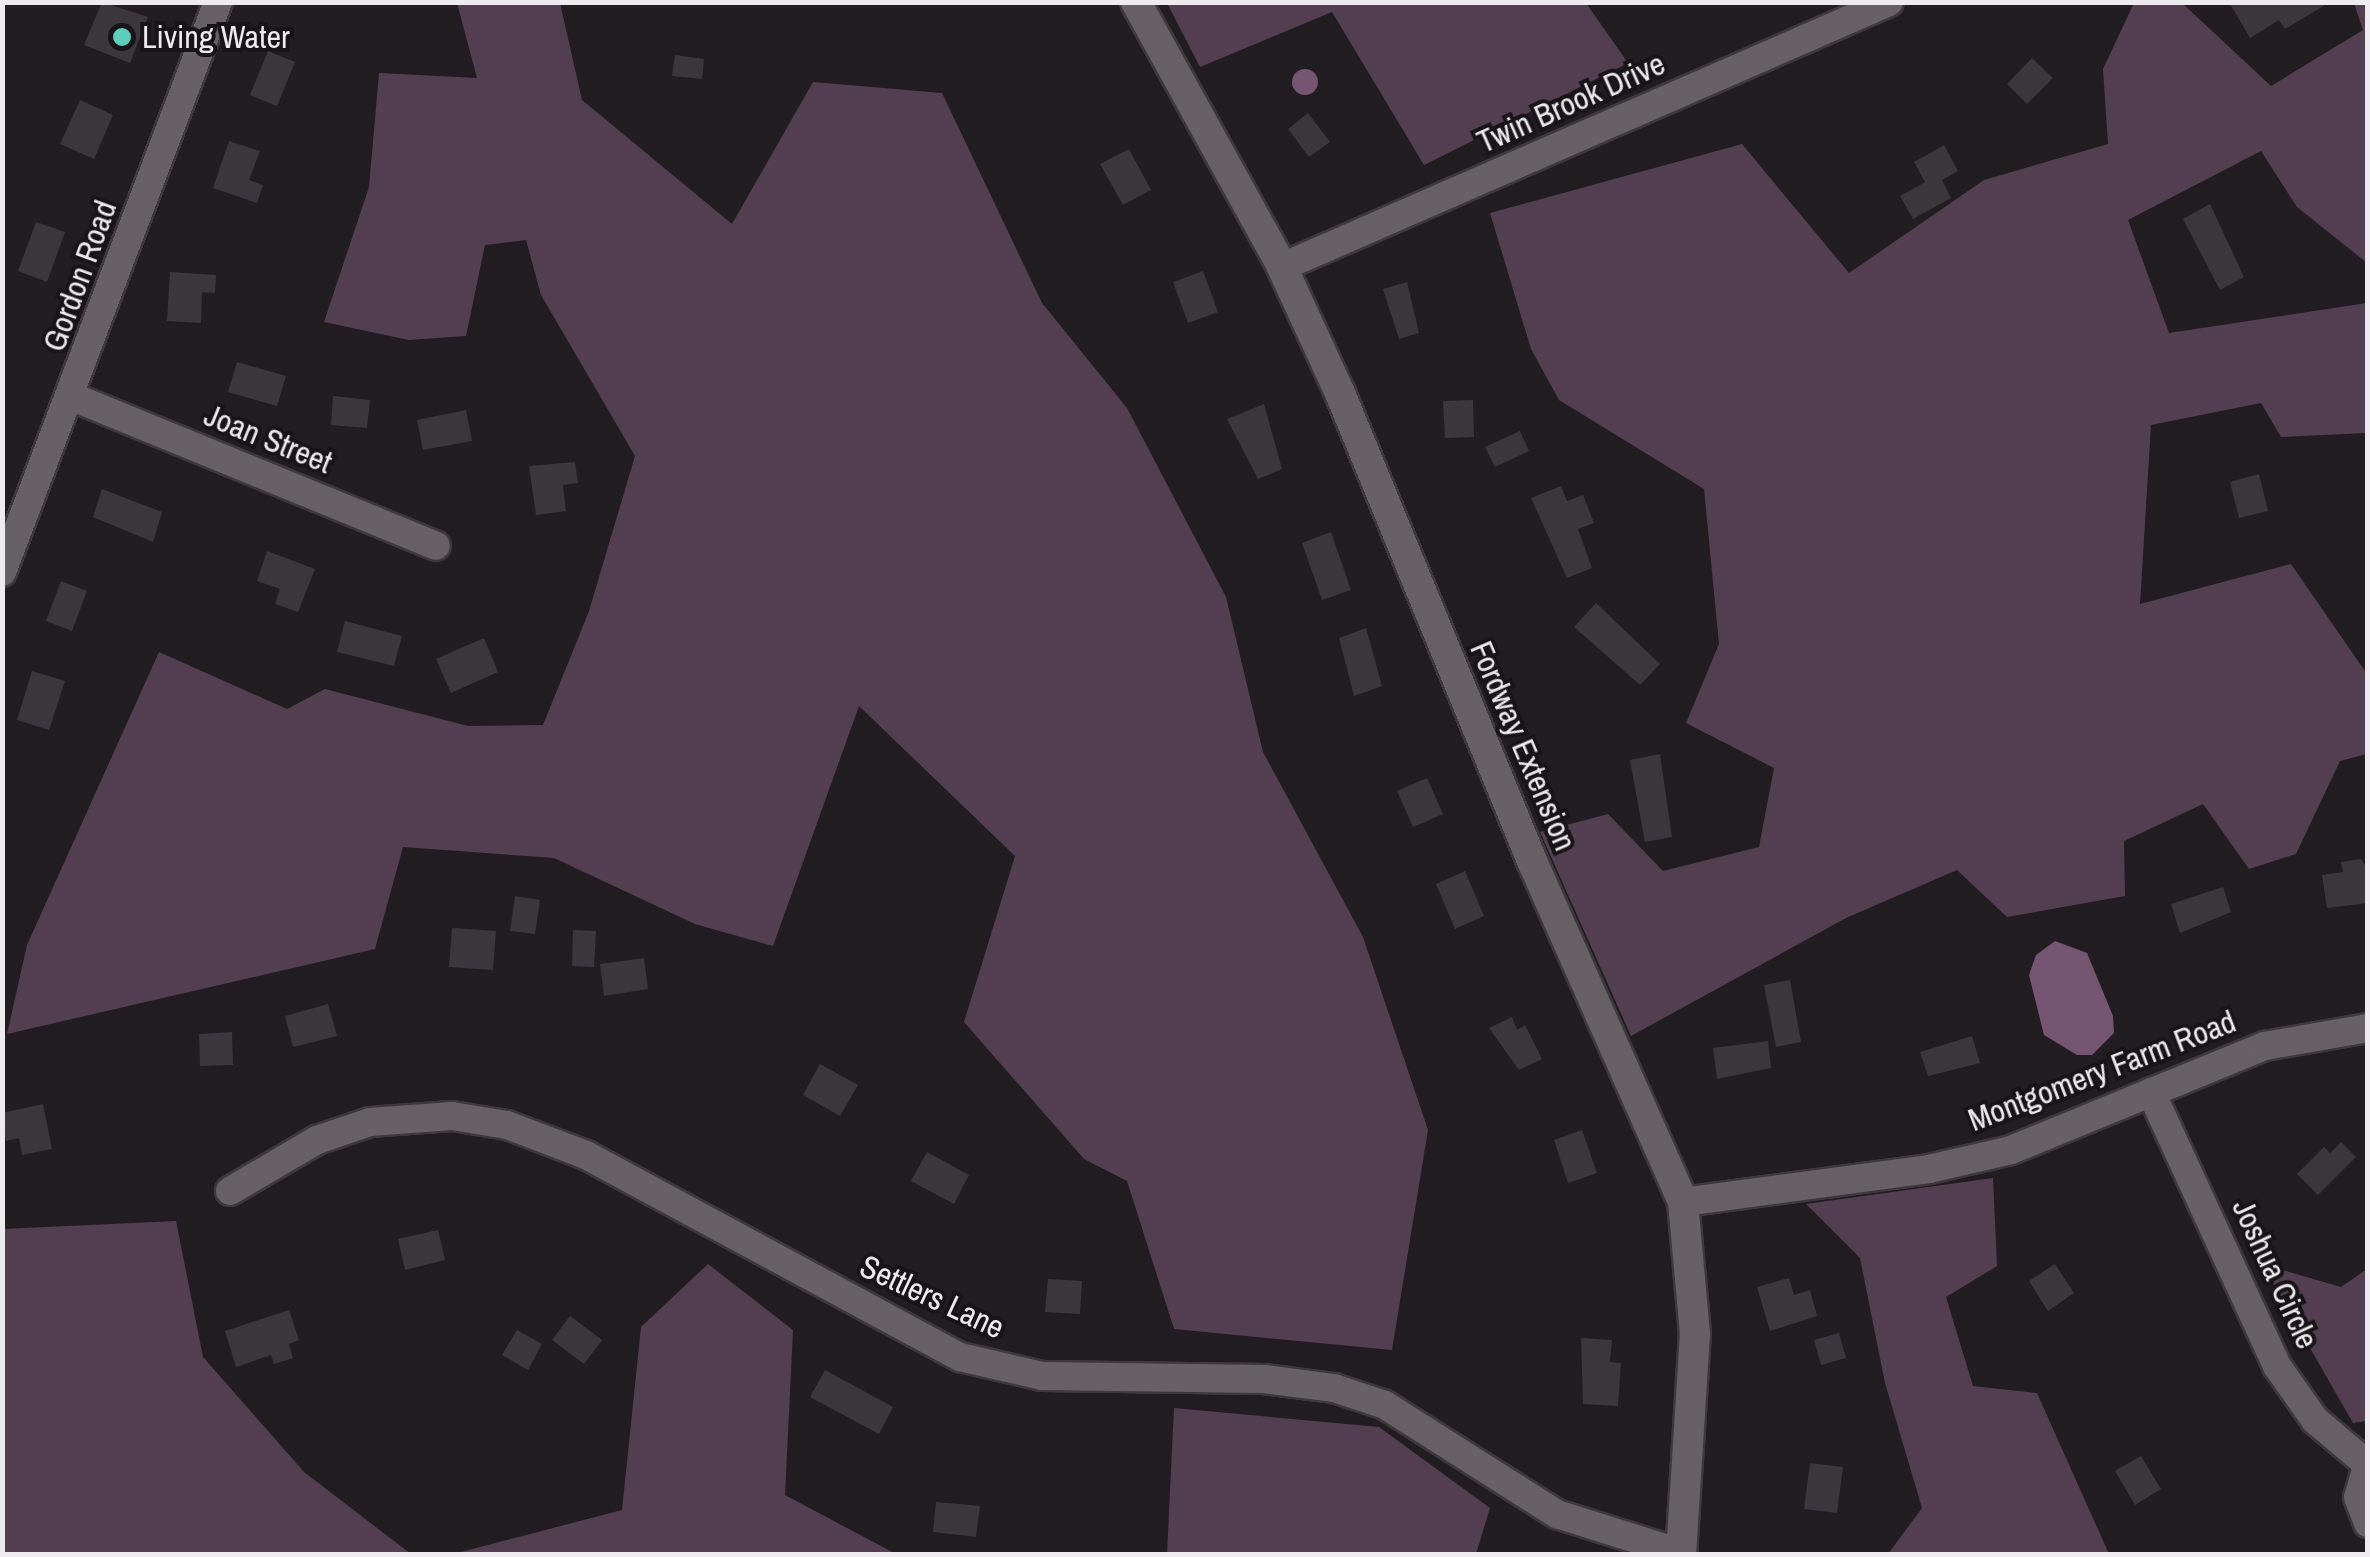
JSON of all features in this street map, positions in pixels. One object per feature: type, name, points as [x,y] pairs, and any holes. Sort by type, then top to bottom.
[{"type":"street","name":"Gordon Road","points":[[2,572],[73,397],[218,2]]},
{"type":"street","name":"Fordway Extension","points":[[1136,2],[1282,267],[1683,1202],[1695,1332],[1681,1554]]},
{"type":"street","name":"Twin Brook Drive","points":[[1282,267],[1888,2]]},
{"type":"street","name":"Joan Street","points":[[73,397],[436,546]]},
{"type":"street","name":"Montgomery Farm Road","points":[[1683,1202],[1962,1161],[2010,1150],[2265,1046],[2368,1028]]},
{"type":"street","name":"Joshua Circle","points":[[2151,1092],[2277,1366],[2315,1420],[2367,1464],[2358,1497],[2368,1524]]},
{"type":"street","name":"Settlers Lane","points":[[230,1191],[317,1140],[370,1122],[452,1116],[507,1125],[586,1155],[960,1357],[1042,1376],[1264,1379],[1334,1388],[1398,1412],[1557,1514],[1681,1554]]},
{"type":"shaded area","points":[[457,3],[560,3],[582,100],[732,224],[813,82],[942,93],[1042,303],[1127,408],[1226,597],[1263,752],[1363,937],[1428,1130],[1392,1350],[1174,1329],[1127,1181],[1084,1159],[964,1022],[1015,856],[859,706],[773,946],[695,924],[554,858],[403,847],[375,949],[7,1034],[27,945],[159,652],[287,709],[325,689],[468,726],[543,725],[589,611],[635,456],[541,295],[526,240],[485,245],[466,336],[409,340],[324,322],[369,187],[379,73],[477,78]]},
{"type":"shaded area","points":[[1167,3],[1586,3],[1628,63],[1424,165],[1332,12],[1200,67]]},
{"type":"shaded area","points":[[2134,3],[2182,3],[2271,86],[2363,30],[2354,3],[2367,3],[2367,263],[2297,207],[2261,151],[2128,220],[2169,333],[2367,303],[2367,433],[2281,437],[2261,403],[2151,425],[2140,604],[2291,564],[2367,674],[2367,754],[2340,761],[2296,854],[2249,869],[2203,804],[2124,841],[2125,896],[2007,917],[1957,870],[1846,918],[1631,1036],[1540,832],[1608,814],[1663,871],[1759,847],[1774,768],[1686,723],[1719,644],[1704,489],[1559,400],[1531,349],[1490,213],[1742,144],[1849,273],[1984,180],[2108,144],[2103,69]]},
{"type":"shaded area","points":[[1305,69],[1314,73],[1318,82],[1314,91],[1305,95],[1296,91],[1292,82],[1296,73]]},
{"type":"shaded area","points":[[2055,941],[2087,953],[2113,1016],[2114,1033],[2092,1055],[2077,1055],[2044,1035],[2029,975],[2036,955]]},
{"type":"shaded area","points":[[1993,1178],[1997,1266],[1946,1297],[1973,1386],[2037,1393],[2109,1554],[1888,1554],[1922,1508],[1885,1383],[1860,1258],[1806,1204]]},
{"type":"shaded area","points":[[176,1221],[203,1357],[304,1472],[411,1554],[3,1554],[3,1229]]},
{"type":"shaded area","points":[[708,1264],[793,1330],[785,1495],[896,1554],[453,1554],[622,1510],[641,1327]]},
{"type":"shaded area","points":[[2262,1264],[2341,1287],[2367,1269],[2367,1421],[2353,1423]]},
{"type":"shaded area","points":[[1174,1408],[1379,1427],[1490,1508],[1476,1554],[1167,1554]]},
{"type":"building","name":"Living Water","points":[[102,2],[148,17],[130,63],[84,45]]},
{"type":"building","points":[[2229,2],[2330,2],[2285,29],[2279,20],[2250,38]]},
{"type":"building","points":[[268,51],[295,62],[277,106],[250,95]]},
{"type":"building","points":[[675,55],[704,59],[702,79],[672,76]]},
{"type":"building","points":[[2032,58],[2053,78],[2027,104],[2007,84]]},
{"type":"building","points":[[80,100],[113,115],[94,159],[60,144]]},
{"type":"building","points":[[1308,113],[1330,142],[1309,157],[1288,129]]},
{"type":"building","points":[[229,141],[260,151],[249,180],[263,185],[257,203],[213,188]]},
{"type":"building","points":[[1944,145],[1958,171],[1942,180],[1951,198],[1913,219],[1900,196],[1925,182],[1914,162]]},
{"type":"building","points":[[1129,149],[1151,190],[1123,205],[1100,164]]},
{"type":"building","points":[[2210,204],[2244,277],[2220,290],[2183,219]]},
{"type":"building","points":[[36,222],[65,232],[47,282],[18,271]]},
{"type":"building","points":[[1203,271],[1218,312],[1188,323],[1173,282]]},
{"type":"building","points":[[170,272],[216,275],[215,293],[202,292],[201,323],[167,321]]},
{"type":"building","points":[[1407,282],[1419,333],[1399,339],[1383,289]]},
{"type":"building","points":[[237,362],[286,376],[277,406],[228,392]]},
{"type":"building","points":[[333,396],[370,400],[367,428],[331,425]]},
{"type":"building","points":[[1473,400],[1474,437],[1445,438],[1443,401]]},
{"type":"building","points":[[1264,404],[1282,469],[1258,479],[1227,419]]},
{"type":"building","points":[[466,410],[472,441],[423,450],[417,420]]},
{"type":"building","points":[[1520,431],[1529,451],[1495,467],[1485,447]]},
{"type":"building","points":[[575,462],[578,483],[563,485],[566,511],[536,515],[529,466]]},
{"type":"building","points":[[2259,474],[2268,511],[2239,518],[2230,482]]},
{"type":"building","points":[[1561,486],[1567,501],[1583,495],[1594,523],[1578,529],[1592,568],[1567,578],[1531,498]]},
{"type":"building","points":[[102,489],[162,512],[153,542],[93,517]]},
{"type":"building","points":[[1331,532],[1351,590],[1322,600],[1302,543]]},
{"type":"building","points":[[267,551],[315,569],[298,612],[275,604],[280,589],[257,581]]},
{"type":"building","points":[[61,581],[87,591],[72,631],[46,621]]},
{"type":"building","points":[[1596,603],[1660,664],[1640,685],[1574,627]]},
{"type":"building","points":[[345,621],[402,636],[394,666],[337,652]]},
{"type":"building","points":[[1366,628],[1382,686],[1354,696],[1339,638]]},
{"type":"building","points":[[484,638],[498,672],[451,693],[436,659]]},
{"type":"building","points":[[32,671],[65,681],[49,730],[17,720]]},
{"type":"building","points":[[1660,754],[1672,837],[1645,842],[1630,760]]},
{"type":"building","points":[[1427,778],[1443,814],[1413,827],[1397,791]]},
{"type":"building","points":[[2361,859],[2368,870],[2368,903],[2327,908],[2322,875],[2343,872],[2341,862]]},
{"type":"building","points":[[1465,871],[1484,916],[1455,929],[1436,884]]},
{"type":"building","points":[[2223,887],[2231,912],[2180,933],[2171,904]]},
{"type":"building","points":[[515,896],[540,900],[535,934],[510,931]]},
{"type":"building","points":[[452,928],[496,931],[493,970],[449,967]]},
{"type":"building","points":[[573,930],[596,931],[594,967],[572,966]]},
{"type":"building","points":[[644,958],[648,989],[604,996],[600,964]]},
{"type":"building","points":[[1790,980],[1801,1042],[1776,1047],[1764,985]]},
{"type":"building","points":[[328,1004],[337,1036],[293,1047],[285,1016]]},
{"type":"building","points":[[1512,1017],[1517,1030],[1525,1025],[1542,1059],[1519,1070],[1489,1028]]},
{"type":"building","points":[[232,1032],[233,1065],[200,1066],[199,1034]]},
{"type":"building","points":[[1972,1036],[1980,1063],[1928,1076],[1920,1052]]},
{"type":"building","points":[[1768,1041],[1771,1068],[1717,1079],[1713,1048]]},
{"type":"building","points":[[820,1064],[858,1085],[840,1116],[803,1095]]},
{"type":"building","points":[[43,1104],[52,1149],[22,1155],[19,1138],[6,1141],[2,1113]]},
{"type":"building","points":[[1582,1130],[1597,1173],[1568,1183],[1554,1140]]},
{"type":"building","points":[[2341,1142],[2356,1157],[2318,1195],[2297,1174],[2324,1147],[2330,1153]]},
{"type":"building","points":[[927,1152],[969,1175],[954,1204],[911,1181]]},
{"type":"building","points":[[438,1230],[445,1260],[405,1270],[398,1239]]},
{"type":"building","points":[[2055,1264],[2074,1293],[2048,1311],[2029,1281]]},
{"type":"building","points":[[1789,1278],[1794,1295],[1810,1290],[1817,1316],[1770,1331],[1757,1287]]},
{"type":"building","points":[[1048,1279],[1082,1281],[1080,1314],[1045,1312]]},
{"type":"building","points":[[289,1310],[299,1340],[289,1344],[293,1358],[274,1364],[271,1355],[236,1367],[225,1331]]},
{"type":"building","points":[[570,1316],[602,1340],[584,1364],[552,1340]]},
{"type":"building","points":[[517,1330],[542,1344],[528,1370],[502,1355]]},
{"type":"building","points":[[1839,1333],[1846,1358],[1821,1365],[1814,1340]]},
{"type":"building","points":[[1581,1338],[1612,1340],[1610,1362],[1621,1363],[1618,1406],[1583,1404]]},
{"type":"building","points":[[825,1370],[893,1407],[879,1434],[810,1397]]},
{"type":"building","points":[[2141,1456],[2161,1489],[2135,1505],[2115,1471]]},
{"type":"building","points":[[1810,1463],[1843,1467],[1837,1513],[1804,1509]]},
{"type":"building","points":[[936,1502],[980,1506],[976,1537],[933,1532]]},
{"type":"place","name":"Living Water","points":[[122,37]]}]
